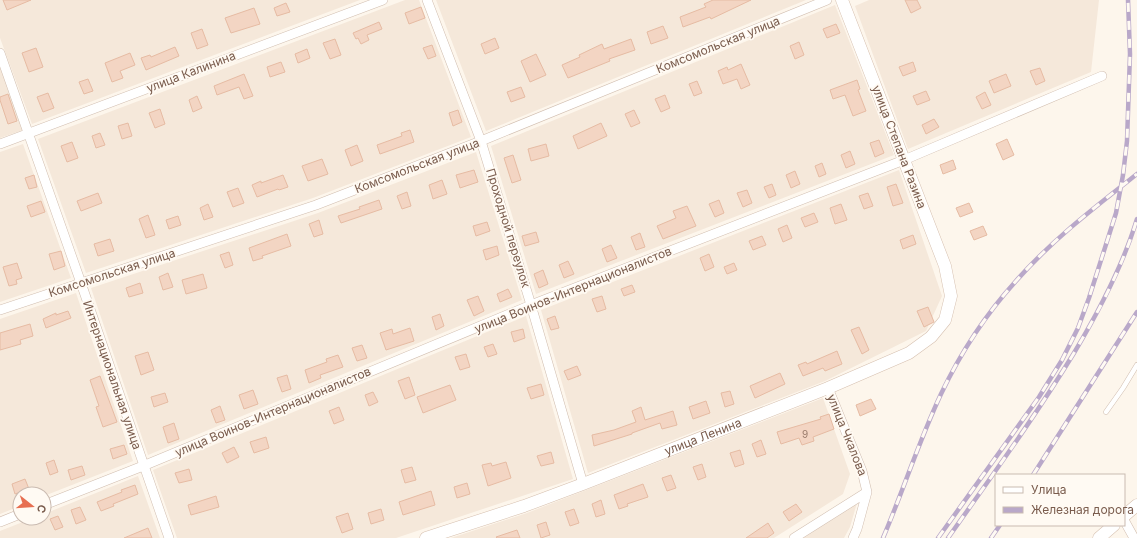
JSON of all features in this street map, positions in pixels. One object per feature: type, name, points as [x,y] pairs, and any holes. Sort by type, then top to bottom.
[{"type":"main road","name":"улица Степана Разина","points":[[842,0],[945,266],[951,296]]},
{"type":"main road","name":"улица Ленина","points":[[426,538],[524,506],[583,484],[828,388],[909,353],[931,337],[945,320],[951,296]]},
{"type":"main road","points":[[1125,515],[1137,505]]},
{"type":"main road","points":[[1099,538],[1113,526]]},
{"type":"street","name":"улица Калинина","points":[[0,144],[383,0]]},
{"type":"street","name":"Проходной переулок","points":[[427,0],[481,141],[583,484]]},
{"type":"street","name":"Комсомольская улица","points":[[0,310],[316,205],[481,141],[827,0]]},
{"type":"street","name":"Интернациональная улица","points":[[0,53],[169,538]]},
{"type":"street","name":"улица Воинов-Интернационалистов","points":[[52,502],[143,466],[531,305],[904,160],[1102,76]]},
{"type":"street","name":"улица Чкалова","points":[[794,538],[867,492],[862,471],[828,388]]},
{"type":"street","points":[[853,538],[857,529],[867,492]]},
{"type":"street","points":[[0,522],[12,517]]},
{"type":"street","points":[[1125,522],[1134,538]]},
{"type":"lane","points":[[1106,412],[1137,365]]},
{"type":"shaded area","points":[[0,0],[360,0],[32,124],[0,38]]},
{"type":"shaded area","points":[[405,0],[419,0],[471,137],[313,198],[86,273],[38,139]]},
{"type":"shaded area","points":[[436,0],[806,0],[486,131]]},
{"type":"shaded area","points":[[869,0],[1099,0],[1091,72],[908,149],[855,6]]},
{"type":"shaded area","points":[[835,5],[894,155],[536,294],[491,146]]},
{"type":"shaded area","points":[[0,65],[23,130],[0,138]]},
{"type":"shaded area","points":[[23,144],[71,278],[0,302],[0,152]]},
{"type":"shaded area","points":[[476,152],[522,300],[148,455],[91,288],[318,213]]},
{"type":"shaded area","points":[[899,170],[942,296],[926,331],[825,381],[588,473],[541,310]]},
{"type":"shaded area","points":[[76,293],[133,461],[52,493],[52,486],[12,486],[12,509],[0,514],[0,319]]},
{"type":"shaded area","points":[[526,316],[573,479],[396,538],[177,538],[153,470]]},
{"type":"shaded area","points":[[823,398],[850,474],[843,494],[774,538],[451,538],[527,513]]},
{"type":"shaded area","points":[[138,476],[160,538],[0,538],[0,531],[13,526],[52,526],[52,511]]},
{"type":"shaded area","points":[[857,503],[850,527],[844,538],[801,538]]},
{"type":"building","points":[[3,0],[31,0],[7,10]]},
{"type":"building","points":[[713,0],[751,0],[711,19],[710,17],[683,27],[680,17],[706,7],[704,4]]},
{"type":"building","points":[[905,0],[917,0],[921,8],[911,13]]},
{"type":"building","points":[[286,3],[290,12],[277,16],[274,8]]},
{"type":"building","points":[[421,7],[425,18],[409,24],[405,13]]},
{"type":"building","points":[[254,8],[260,24],[231,33],[225,18]]},
{"type":"building","points":[[379,22],[382,29],[367,35],[369,40],[361,44],[358,38],[356,39],[353,33]]},
{"type":"building","points":[[836,24],[840,33],[827,38],[823,29]]},
{"type":"building","points":[[663,26],[668,38],[651,44],[647,32]]},
{"type":"building","points":[[202,29],[208,45],[197,49],[191,33]]},
{"type":"building","points":[[495,38],[499,48],[485,54],[481,44]]},
{"type":"building","points":[[335,39],[341,55],[330,59],[323,43]]},
{"type":"building","points":[[631,39],[635,50],[609,59],[610,61],[568,78],[562,65],[580,57],[579,55],[602,44],[604,49]]},
{"type":"building","points":[[799,42],[804,55],[795,59],[790,46]]},
{"type":"building","points":[[432,45],[436,56],[428,59],[423,48]]},
{"type":"building","points":[[175,47],[179,56],[146,70],[141,58],[150,55],[151,57]]},
{"type":"building","points":[[36,48],[43,67],[29,72],[22,53]]},
{"type":"building","points":[[307,49],[310,58],[298,63],[295,54]]},
{"type":"building","points":[[130,53],[135,65],[120,71],[123,78],[112,82],[105,63]]},
{"type":"building","points":[[536,54],[546,75],[530,82],[521,61]]},
{"type":"building","points":[[281,62],[285,72],[270,77],[267,67]]},
{"type":"building","points":[[913,62],[916,71],[903,76],[899,67]]},
{"type":"building","points":[[741,64],[750,85],[741,89],[737,79],[723,84],[718,71],[727,67],[728,70]]},
{"type":"building","points":[[1040,68],[1045,81],[1036,85],[1030,71]]},
{"type":"building","points":[[244,74],[253,96],[244,99],[239,87],[217,95],[214,86]]},
{"type":"building","points":[[1006,74],[1011,86],[994,93],[989,81]]},
{"type":"building","points":[[88,79],[93,91],[84,94],[79,82]]},
{"type":"building","points":[[857,80],[860,89],[858,90],[866,111],[853,116],[845,95],[833,99],[830,90]]},
{"type":"building","points":[[697,81],[702,93],[694,96],[689,84]]},
{"type":"building","points":[[521,87],[525,97],[511,102],[507,92]]},
{"type":"building","points":[[926,91],[930,100],[917,105],[913,96]]},
{"type":"building","points":[[985,92],[991,105],[982,109],[976,97]]},
{"type":"building","points":[[48,93],[54,108],[43,112],[37,97]]},
{"type":"building","points":[[8,94],[17,121],[8,124],[0,97]]},
{"type":"building","points":[[665,95],[670,108],[661,112],[655,99]]},
{"type":"building","points":[[197,96],[202,108],[193,112],[189,100]]},
{"type":"building","points":[[160,109],[165,124],[155,128],[149,113]]},
{"type":"building","points":[[458,110],[462,122],[453,126],[449,113]]},
{"type":"building","points":[[634,110],[640,123],[631,127],[625,114]]},
{"type":"building","points":[[934,119],[939,127],[926,134],[922,125]]},
{"type":"building","points":[[128,123],[132,136],[122,139],[118,126]]},
{"type":"building","points":[[601,123],[607,136],[578,149],[573,136]]},
{"type":"building","points":[[410,130],[414,142],[380,154],[377,145],[402,136],[401,133]]},
{"type":"building","points":[[100,133],[105,145],[96,148],[92,136]]},
{"type":"building","points":[[1007,139],[1014,155],[1003,160],[996,144]]},
{"type":"building","points":[[879,140],[884,153],[875,157],[870,143]]},
{"type":"building","points":[[72,142],[78,158],[67,162],[61,146]]},
{"type":"building","points":[[546,144],[549,156],[531,161],[528,149]]},
{"type":"building","points":[[357,145],[363,161],[351,166],[345,150]]},
{"type":"building","points":[[850,151],[855,164],[846,168],[841,155]]},
{"type":"building","points":[[513,155],[521,180],[512,183],[504,158]]},
{"type":"building","points":[[322,159],[328,174],[308,181],[302,166]]},
{"type":"building","points":[[953,160],[956,169],[943,174],[940,165]]},
{"type":"building","points":[[822,163],[826,174],[819,177],[815,166]]},
{"type":"building","points":[[474,170],[478,182],[460,188],[456,175]]},
{"type":"building","points":[[795,171],[800,184],[791,188],[786,175]]},
{"type":"building","points":[[34,175],[37,187],[29,189],[25,178]]},
{"type":"building","points":[[283,175],[288,187],[257,197],[252,185]]},
{"type":"building","points":[[442,180],[447,194],[433,199],[429,185]]},
{"type":"building","points":[[772,184],[776,195],[769,198],[764,187]]},
{"type":"building","points":[[896,184],[903,203],[893,206],[887,187]]},
{"type":"building","points":[[238,188],[244,203],[233,207],[227,192]]},
{"type":"building","points":[[747,190],[752,203],[743,207],[737,193]]},
{"type":"building","points":[[407,192],[411,206],[402,209],[397,196]]},
{"type":"building","points":[[98,193],[102,203],[81,211],[77,201]]},
{"type":"building","points":[[868,193],[873,206],[864,209],[859,196]]},
{"type":"building","points":[[379,200],[382,209],[341,223],[338,216],[360,209],[359,207]]},
{"type":"building","points":[[719,200],[724,213],[715,217],[709,204]]},
{"type":"building","points":[[41,201],[45,212],[31,217],[27,206]]},
{"type":"building","points":[[969,203],[973,212],[960,217],[956,208]]},
{"type":"building","points":[[208,204],[213,217],[204,220],[200,208]]},
{"type":"building","points":[[841,204],[847,220],[835,224],[830,208]]},
{"type":"building","points":[[687,206],[696,226],[663,239],[657,226],[676,218],[673,211]]},
{"type":"building","points":[[814,213],[818,222],[805,227],[801,218]]},
{"type":"building","points":[[148,215],[155,235],[146,238],[139,219]]},
{"type":"building","points":[[178,216],[181,225],[169,229],[166,220]]},
{"type":"building","points":[[319,220],[323,234],[314,237],[309,224]]},
{"type":"building","points":[[487,222],[490,231],[476,236],[473,226]]},
{"type":"building","points":[[787,225],[792,238],[783,242],[778,229]]},
{"type":"building","points":[[983,226],[987,235],[974,240],[970,231]]},
{"type":"building","points":[[536,232],[539,242],[525,246],[522,236]]},
{"type":"building","points":[[640,233],[645,247],[636,250],[631,237]]},
{"type":"building","points":[[287,234],[291,246],[262,256],[263,258],[253,261],[249,248]]},
{"type":"building","points":[[913,235],[916,244],[903,249],[900,240]]},
{"type":"building","points":[[762,236],[766,245],[753,250],[749,241]]},
{"type":"building","points":[[110,239],[114,251],[98,256],[94,244]]},
{"type":"building","points":[[611,245],[617,258],[607,262],[602,249]]},
{"type":"building","points":[[497,246],[499,255],[486,260],[483,250]]},
{"type":"building","points":[[61,251],[65,266],[54,270],[49,254]]},
{"type":"building","points":[[229,252],[233,265],[225,268],[220,255]]},
{"type":"building","points":[[709,254],[714,267],[705,271],[700,258]]},
{"type":"building","points":[[568,261],[574,274],[564,278],[559,265]]},
{"type":"building","points":[[17,263],[22,278],[16,280],[17,284],[9,286],[3,267]]},
{"type":"building","points":[[734,263],[737,270],[727,274],[724,267]]},
{"type":"building","points":[[543,270],[548,284],[539,288],[534,274]]},
{"type":"building","points":[[168,273],[173,287],[163,290],[159,277]]},
{"type":"building","points":[[203,274],[207,288],[186,294],[182,280]]},
{"type":"building","points":[[140,283],[143,293],[129,297],[126,288]]},
{"type":"building","points":[[632,285],[635,292],[624,296],[621,289]]},
{"type":"building","points":[[508,289],[512,297],[500,302],[497,294]]},
{"type":"building","points":[[478,296],[484,311],[474,316],[467,300]]},
{"type":"building","points":[[602,296],[606,309],[597,312],[592,299]]},
{"type":"building","points":[[928,307],[934,322],[924,327],[917,311]]},
{"type":"building","points":[[68,311],[71,318],[46,328],[43,319],[56,313],[56,315]]},
{"type":"building","points":[[440,314],[444,326],[436,330],[432,317]]},
{"type":"building","points":[[555,316],[559,328],[551,330],[547,319]]},
{"type":"building","points":[[30,324],[33,336],[20,340],[21,344],[0,350],[0,333]]},
{"type":"building","points":[[859,327],[869,350],[862,354],[851,330]]},
{"type":"building","points":[[410,328],[414,341],[386,350],[380,333],[392,329],[393,334]]},
{"type":"building","points":[[523,329],[525,338],[514,342],[511,332]]},
{"type":"building","points":[[493,344],[497,354],[488,357],[484,347]]},
{"type":"building","points":[[362,345],[367,358],[357,361],[352,348]]},
{"type":"building","points":[[837,351],[842,364],[825,371],[823,368],[803,376],[798,365],[806,362],[807,364]]},
{"type":"building","points":[[148,352],[154,370],[141,375],[135,356]]},
{"type":"building","points":[[466,354],[470,367],[460,370],[455,357]]},
{"type":"building","points":[[338,355],[343,367],[320,375],[321,378],[309,383],[305,370],[327,362],[326,359]]},
{"type":"building","points":[[577,366],[581,375],[568,380],[564,371]]},
{"type":"building","points":[[780,373],[785,384],[755,398],[750,386]]},
{"type":"building","points":[[287,375],[291,389],[282,392],[277,378]]},
{"type":"building","points":[[100,376],[117,422],[103,427],[96,407],[99,406],[90,380]]},
{"type":"building","points":[[409,377],[415,395],[405,399],[398,381]]},
{"type":"building","points":[[541,384],[544,395],[531,399],[527,388]]},
{"type":"building","points":[[450,385],[456,400],[423,413],[417,397]]},
{"type":"building","points":[[253,390],[258,404],[244,409],[239,395]]},
{"type":"building","points":[[730,391],[734,404],[725,407],[721,393]]},
{"type":"building","points":[[373,392],[378,402],[369,406],[365,395]]},
{"type":"building","points":[[165,393],[168,402],[154,407],[151,397]]},
{"type":"building","points":[[871,399],[876,409],[860,416],[856,405]]},
{"type":"building","points":[[706,401],[710,413],[693,419],[689,407]]},
{"type":"building","points":[[220,406],[225,420],[216,423],[211,410]]},
{"type":"building","points":[[339,407],[344,420],[334,424],[329,411]]},
{"type":"building","points":[[641,407],[645,420],[673,411],[677,425],[662,429],[660,423],[594,446],[592,435],[614,430],[636,422],[632,411]]},
{"type":"building","points":[[829,414],[834,429],[813,437],[814,441],[802,445],[799,438],[781,444],[777,432],[821,419],[820,417]]},
{"type":"building","points":[[174,423],[179,439],[168,443],[163,427]]},
{"type":"building","points":[[266,437],[269,448],[254,453],[250,442]]},
{"type":"building","points":[[761,440],[766,454],[757,457],[752,444]]},
{"type":"building","points":[[124,445],[127,454],[113,459],[110,449]]},
{"type":"building","points":[[234,447],[239,457],[227,463],[222,453]]},
{"type":"building","points":[[740,450],[744,464],[735,467],[730,453]]},
{"type":"building","points":[[551,452],[554,463],[541,466],[537,456]]},
{"type":"building","points":[[54,460],[58,472],[50,475],[46,463]]},
{"type":"building","points":[[506,462],[511,478],[488,486],[482,465],[491,463],[492,466]]},
{"type":"building","points":[[702,464],[706,477],[698,480],[693,467]]},
{"type":"building","points":[[82,466],[85,475],[71,480],[68,470]]},
{"type":"building","points":[[412,467],[416,480],[405,483],[401,470]]},
{"type":"building","points":[[189,469],[192,480],[179,483],[175,473]]},
{"type":"building","points":[[671,475],[676,488],[667,491],[662,478]]},
{"type":"building","points":[[25,479],[28,486],[13,486],[12,484]]},
{"type":"building","points":[[467,483],[470,494],[457,498],[454,487]]},
{"type":"building","points":[[643,484],[648,497],[627,504],[628,506],[619,509],[614,495]]},
{"type":"building","points":[[135,485],[138,494],[113,504],[114,506],[101,511],[97,502]]},
{"type":"building","points":[[431,491],[435,505],[403,515],[399,502]]},
{"type":"building","points":[[216,496],[219,507],[191,515],[188,505]]},
{"type":"building","points":[[601,500],[605,514],[596,517],[592,504]]},
{"type":"building","points":[[796,504],[802,512],[789,521],[783,512]]},
{"type":"building","points":[[80,507],[86,520],[76,524],[71,510]]},
{"type":"building","points":[[381,509],[384,520],[371,524],[368,513]]},
{"type":"building","points":[[574,509],[579,523],[570,526],[565,512]]},
{"type":"building","points":[[348,513],[353,529],[342,533],[336,517]]},
{"type":"building","points":[[58,516],[63,527],[55,530],[52,523],[52,518]]},
{"type":"building","points":[[546,522],[550,535],[541,538],[537,525]]},
{"type":"building","points":[[768,523],[774,533],[767,538],[746,538]]},
{"type":"building","points":[[148,528],[152,538],[124,538]]},
{"type":"building","points":[[517,530],[520,538],[496,537]]},
{"type":"railway","points":[[938,538],[1039,397],[1062,360],[1078,328],[1089,298],[1116,213],[1123,175],[1127,141],[1130,54],[1128,0]]},
{"type":"railway","points":[[883,538],[925,430],[941,394],[974,335],[994,307],[1044,252],[1074,224],[1137,174]]},
{"type":"railway","points":[[948,538],[1028,424],[1074,353],[1118,271],[1137,219]]},
{"type":"railway","points":[[1034,474],[1137,312]]},
{"type":"railway","points":[[991,538],[999,526]]}]
